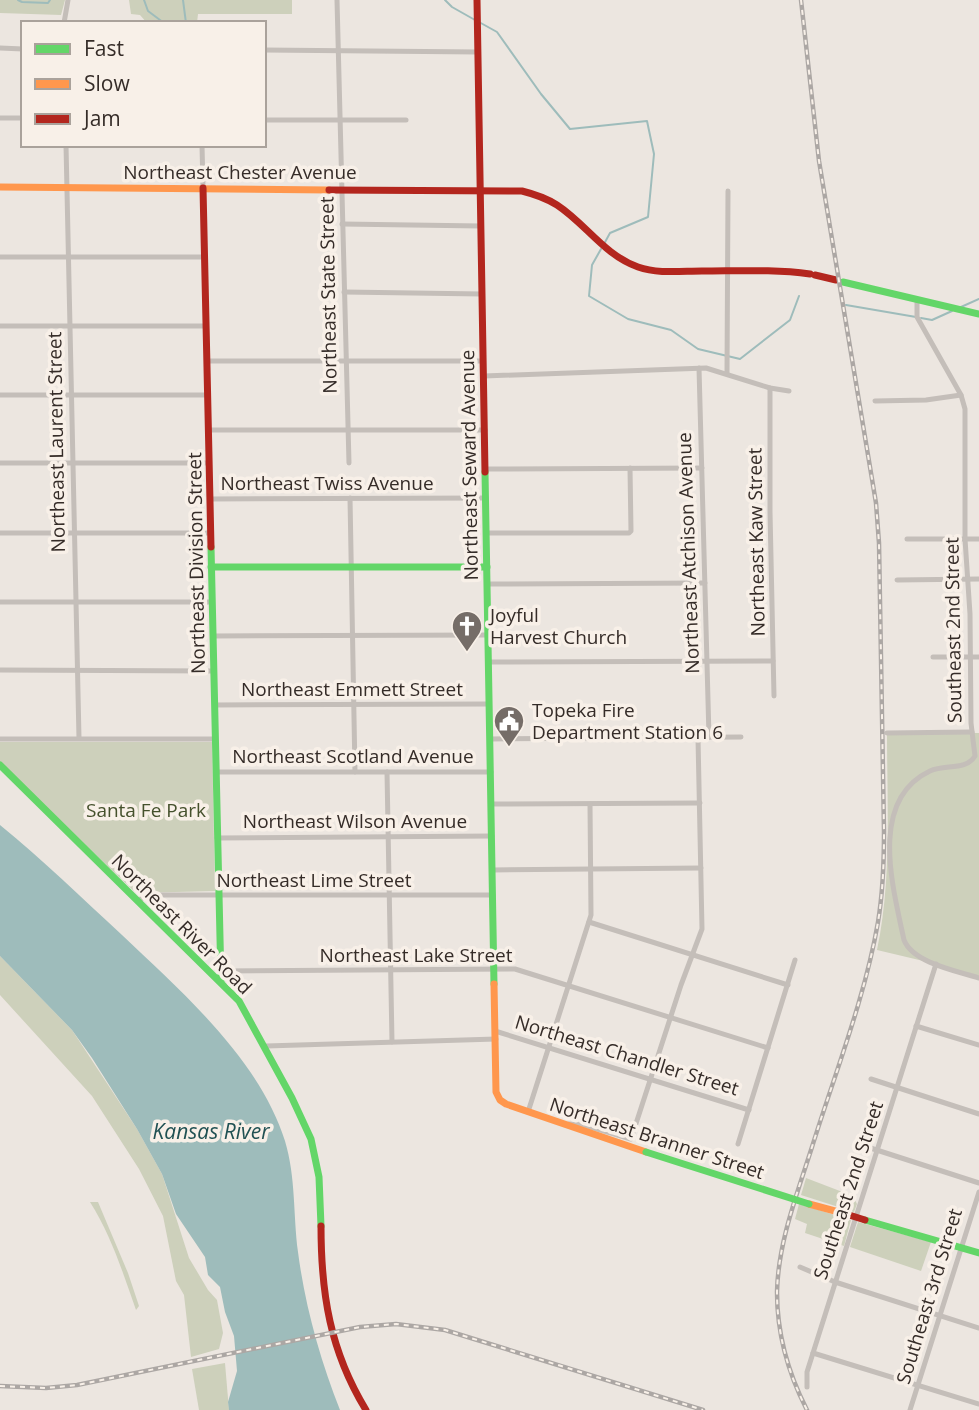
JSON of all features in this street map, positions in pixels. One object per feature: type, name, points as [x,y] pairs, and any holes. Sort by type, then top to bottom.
[{"type":"street","points":[[64,21],[68,0]]},
{"type":"street","name":"Northeast State Street","points":[[337,0],[349,463]]},
{"type":"street","name":"Northeast Seward Avenue","points":[[477,0],[498,1097]]},
{"type":"street","points":[[0,48],[21,49]]},
{"type":"street","points":[[266,50],[478,52]]},
{"type":"street","points":[[0,118],[21,118]]},
{"type":"street","points":[[266,120],[407,120]]},
{"type":"street","name":"Northeast Laurent Street","points":[[66,147],[79,738]]},
{"type":"street","name":"Northeast Division Street","points":[[202,147],[221,981]]},
{"type":"street","name":"Northeast Chester Avenue","points":[[0,187],[522,191],[546,197],[566,209],[608,252],[629,265],[647,270],[780,271],[812,274],[975,313]]},
{"type":"street","points":[[727,373],[728,191]]},
{"type":"street","points":[[342,224],[481,226]]},
{"type":"street","points":[[0,257],[205,257]]},
{"type":"street","points":[[344,292],[482,294]]},
{"type":"street","name":"Southeast 2nd Street","points":[[807,1387],[807,1372],[936,964],[917,957],[908,949],[904,940],[891,875],[894,808],[905,790],[928,772],[971,762],[975,757],[971,732],[970,614],[965,539],[965,409],[961,395],[917,317],[917,300]]},
{"type":"street","points":[[0,327],[206,326]]},
{"type":"street","points":[[207,361],[483,361]]},
{"type":"street","points":[[484,376],[699,368],[789,391]]},
{"type":"street","name":"Northeast Atchison Avenue","points":[[699,368],[709,737]]},
{"type":"street","name":"Northeast Kaw Street","points":[[770,388],[774,696]]},
{"type":"street","points":[[0,395],[208,396]]},
{"type":"street","points":[[875,401],[936,400],[961,395]]},
{"type":"street","points":[[208,430],[485,430]]},
{"type":"street","points":[[0,463],[209,463]]},
{"type":"street","points":[[486,533],[631,532],[630,468]]},
{"type":"street","points":[[485,469],[702,468]]},
{"type":"street","name":"Northeast Twiss Avenue","points":[[210,499],[486,498]]},
{"type":"street","points":[[350,499],[355,772]]},
{"type":"street","points":[[0,533],[211,533]]},
{"type":"street","points":[[907,539],[979,539]]},
{"type":"street","points":[[211,567],[487,567]]},
{"type":"street","points":[[897,580],[979,579]]},
{"type":"street","points":[[487,584],[705,583]]},
{"type":"street","points":[[0,602],[212,603]]},
{"type":"street","points":[[213,636],[488,635]]},
{"type":"street","points":[[933,657],[979,657]]},
{"type":"street","points":[[489,662],[773,661]]},
{"type":"street","points":[[0,670],[214,671]]},
{"type":"street","name":"Northeast Emmett Street","points":[[215,705],[489,704]]},
{"type":"street","points":[[887,733],[971,732]]},
{"type":"street","points":[[490,739],[741,737]]},
{"type":"street","points":[[559,1123],[584,1125],[631,1139],[702,929],[698,738]]},
{"type":"street","points":[[0,739],[215,739]]},
{"type":"street","name":"Northeast River Road","points":[[0,767],[221,981],[243,1006],[266,1045],[305,1123],[315,1155],[320,1185],[323,1291],[331,1337],[343,1370],[366,1410]]},
{"type":"street","name":"Northeast Scotland Avenue","points":[[216,772],[491,772]]},
{"type":"street","points":[[387,772],[392,1042]]},
{"type":"street","points":[[491,804],[700,803]]},
{"type":"street","points":[[528,1112],[592,908],[590,804]]},
{"type":"street","name":"Northeast Wilson Avenue","points":[[218,838],[492,836]]},
{"type":"street","points":[[492,870],[701,868]]},
{"type":"street","name":"Northeast Lime Street","points":[[137,901],[148,895],[493,895]]},
{"type":"street","points":[[589,922],[788,985]]},
{"type":"street","points":[[738,1144],[795,960]]},
{"type":"street","points":[[936,964],[979,978]]},
{"type":"street","name":"Northeast Lake Street","points":[[220,971],[517,969],[768,1048]]},
{"type":"street","points":[[916,1026],[979,1045]]},
{"type":"street","name":"Northeast Chandler Street","points":[[266,1045],[392,1042],[495,1035],[549,1047],[749,1110]]},
{"type":"street","points":[[871,1079],[979,1114]]},
{"type":"street","name":"Northeast Branner Street","points":[[498,1097],[506,1104],[646,1152],[979,1253]]},
{"type":"street","points":[[858,1144],[979,1183]]},
{"type":"street","name":"Southeast 3rd Street","points":[[910,1410],[979,1192]]},
{"type":"street","points":[[800,1267],[835,1282],[979,1328]]},
{"type":"street","points":[[813,1353],[979,1404]]},
{"type":"green space","points":[[0,0],[65,0],[61,15],[0,13]]},
{"type":"green space","points":[[129,0],[292,0],[292,14],[198,14],[197,21],[145,21],[140,15],[131,14]]},
{"type":"green space","points":[[887,733],[979,733],[979,977],[877,950],[887,869]]},
{"type":"green space","name":"Santa Fe Park","points":[[0,742],[212,742],[215,891],[136,893],[0,764]]},
{"type":"green space","points":[[0,956],[72,1030],[137,1129],[162,1174],[189,1258],[217,1300],[223,1333],[219,1349],[191,1357],[184,1295],[176,1281],[163,1216],[139,1169],[92,1096],[0,995]]},
{"type":"green space","points":[[806,1178],[853,1196],[857,1204],[854,1212],[801,1195]]},
{"type":"green space","points":[[90,1202],[98,1202],[128,1273],[139,1306],[136,1310],[110,1241]]},
{"type":"green space","points":[[799,1204],[851,1220],[844,1246],[805,1233],[807,1224],[795,1219]]},
{"type":"green space","points":[[858,1222],[931,1242],[921,1271],[850,1247]]},
{"type":"green space","points":[[225,1363],[229,1410],[199,1410],[192,1369]]},
{"type":"water","name":"Kansas River","points":[[0,825],[62,879],[194,1004],[238,1055],[257,1082],[273,1111],[289,1155],[298,1252],[309,1312],[340,1410],[229,1410],[228,1402],[237,1371],[234,1336],[220,1287],[208,1275],[205,1257],[176,1214],[162,1174],[137,1129],[92,1058],[72,1030],[0,956]]},
{"type":"waterway","points":[[18,0],[48,3],[50,0]]},
{"type":"waterway","points":[[144,0],[148,11],[161,21]]},
{"type":"waterway","points":[[183,0],[186,21]]},
{"type":"waterway","points":[[445,0],[475,20]]},
{"type":"waterway","points":[[479,22],[497,32],[541,94],[570,129],[647,121],[654,154],[648,217],[610,233],[604,244]]},
{"type":"waterway","points":[[601,249],[592,265],[589,296],[628,319],[671,330],[698,349],[740,359],[790,320],[799,296]]},
{"type":"waterway","points":[[961,307],[979,299]]},
{"type":"waterway","points":[[846,305],[916,317]]},
{"type":"waterway","points":[[921,318],[932,320],[952,311]]},
{"type":"railway","points":[[801,0],[819,161],[876,503],[884,831],[881,899],[872,950],[849,1035],[789,1219],[778,1274],[781,1338],[794,1382],[807,1410]]},
{"type":"railway","points":[[0,1386],[46,1388],[77,1385],[360,1327],[396,1324],[445,1330],[703,1410]]},
{"type":"traffic: fast","points":[[843,282],[979,314]]},
{"type":"traffic: fast","points":[[485,472],[494,984]]},
{"type":"traffic: fast","points":[[211,547],[221,981]]},
{"type":"traffic: fast","points":[[211,567],[487,567]]},
{"type":"traffic: fast","points":[[0,765],[239,1001],[292,1098],[311,1139],[319,1177],[321,1226]]},
{"type":"traffic: fast","points":[[646,1152],[809,1204]]},
{"type":"traffic: fast","points":[[865,1220],[979,1253]]},
{"type":"traffic: slow","points":[[0,187],[329,190]]},
{"type":"traffic: slow","points":[[494,984],[496,1092],[500,1100],[646,1152]]},
{"type":"traffic: slow","points":[[809,1204],[846,1214]]},
{"type":"traffic: jam","points":[[477,0],[485,472]]},
{"type":"traffic: jam","points":[[203,188],[211,547]]},
{"type":"traffic: jam","points":[[329,190],[522,191],[557,205],[615,255],[638,267],[662,271],[769,271],[810,274]]},
{"type":"traffic: jam","points":[[815,275],[836,280]]},
{"type":"traffic: jam","points":[[846,1214],[865,1220]]},
{"type":"traffic: jam","points":[[321,1226],[323,1275],[330,1321],[344,1366],[366,1410]]},
{"type":"place","name":"Joyful Harvest Church","points":[[467,653]]},
{"type":"place","name":"Topeka Fire Department Station 6","points":[[509,748]]}]
